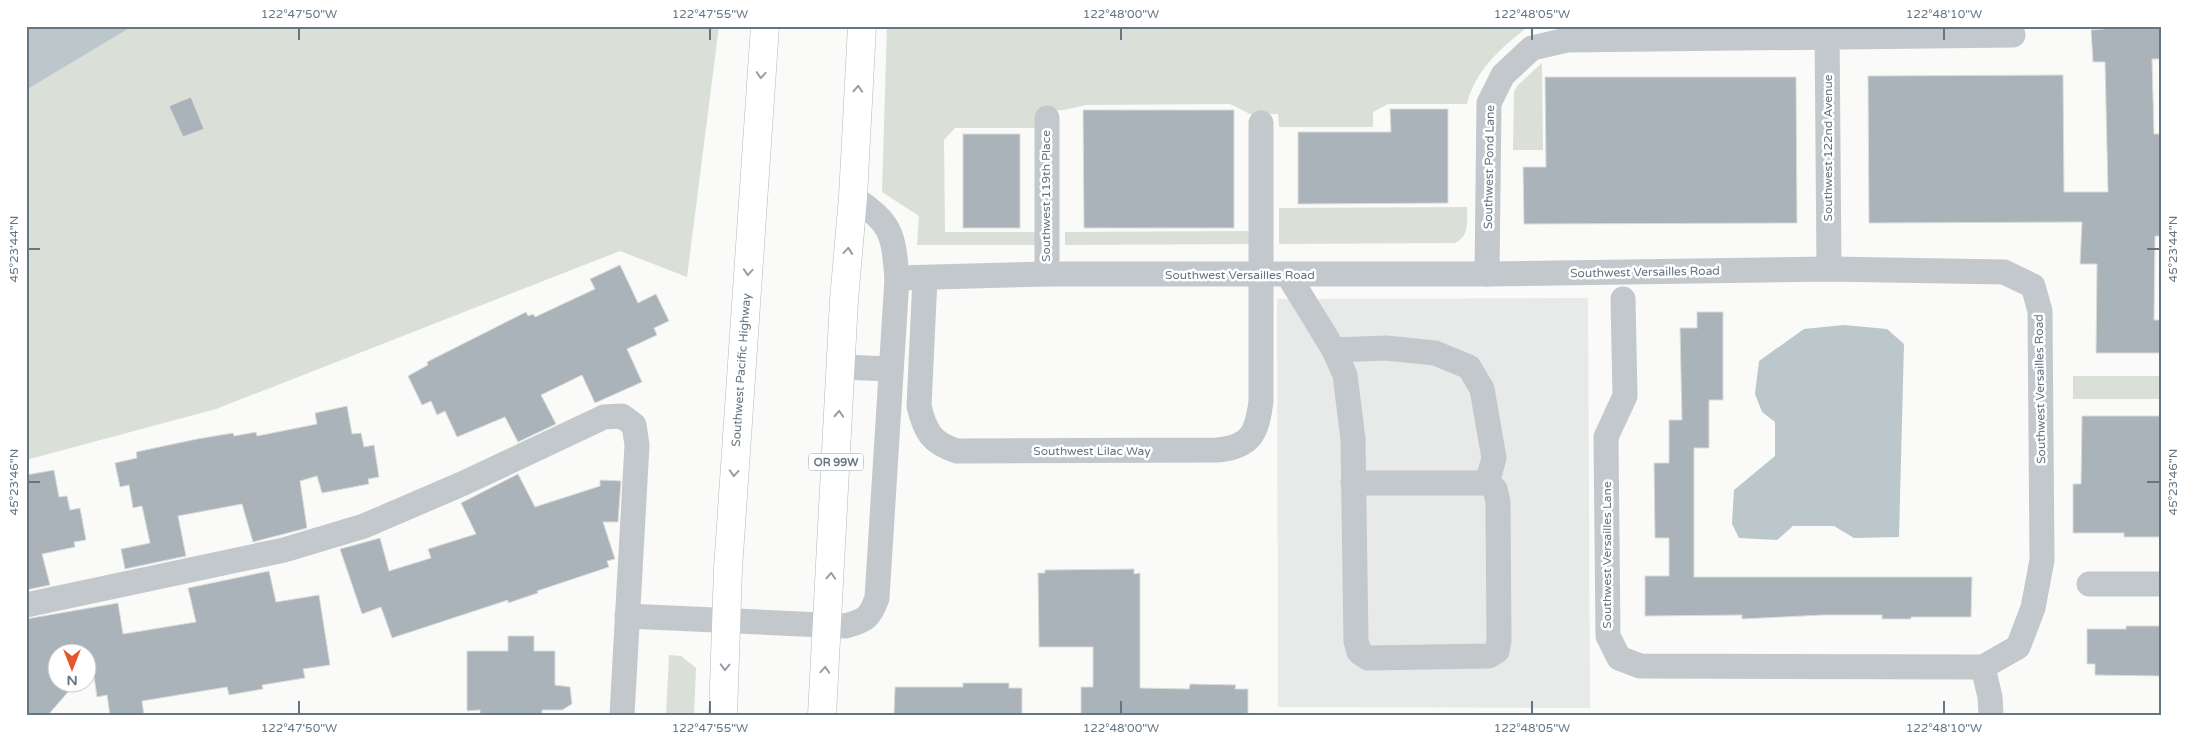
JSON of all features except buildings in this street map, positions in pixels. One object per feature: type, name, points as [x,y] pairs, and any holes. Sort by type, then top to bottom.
[{"type":"highway","name":"Southwest Pacific Highway","points":[[723,715],[730,539],[765,26]]},
{"type":"highway","name":"OR 99W","points":[[822,715],[844,300],[853,197],[862,26]]},
{"type":"street","name":"Southwest Pond Lane","points":[[1487,274],[1489,103],[1503,75],[1532,48],[1567,40],[1828,31],[2013,34]]},
{"type":"street","name":"Southwest 122nd Avenue","points":[[1828,31],[1829,269]]},
{"type":"street","name":"Southwest 119th Place","points":[[1046,118],[1046,274]]},
{"type":"street","name":"Southwest Lilac Way","points":[[925,278],[919,406],[923,424],[931,437],[942,447],[957,451],[1207,450],[1230,449],[1243,444],[1252,436],[1258,422],[1261,401],[1260,123]]},
{"type":"street","points":[[628,616],[845,626],[863,621],[872,611],[877,598],[897,278],[894,241],[888,229],[877,216],[853,197]]},
{"type":"street","name":"Southwest Versailles Road","points":[[897,278],[1046,274],[1487,274],[1829,269],[2004,272],[2033,286],[2040,310],[2042,560],[2033,608],[2018,647],[1983,667]]},
{"type":"street","points":[[1288,275],[1334,350],[1345,375],[1353,439],[1353,483],[1356,641],[1359,652],[1368,658],[1489,656],[1497,651],[1499,641],[1498,502],[1495,490],[1487,483],[1353,483]]},
{"type":"street","name":"Southwest Versailles Lane","points":[[1623,299],[1626,396],[1606,437],[1608,636],[1619,658],[1640,666],[1983,667]]},
{"type":"street","points":[[1334,350],[1386,348],[1434,353],[1469,367],[1482,389],[1494,458],[1487,483]]},
{"type":"street","points":[[841,367],[890,369]]},
{"type":"street","points":[[26,605],[284,550],[364,526],[474,479],[604,417],[622,416],[634,425],[637,444],[622,715]]},
{"type":"street","points":[[2089,584],[2161,584]]},
{"type":"street","points":[[1983,667],[1990,697],[1991,715]]},
{"type":"shaded area","points":[[26,26],[133,26],[26,90]]},
{"type":"shaded area","points":[[133,26],[719,26],[687,277],[620,251],[216,409],[26,460],[26,90]]},
{"type":"shaded area","points":[[887,26],[1529,26],[1509,42],[1483,70],[1476,80],[1467,104],[1388,104],[1373,112],[1373,127],[1279,127],[1278,114],[1252,115],[1230,104],[1086,105],[1064,110],[1038,111],[1038,128],[955,128],[944,140],[945,232],[1039,232],[1038,245],[917,245],[919,216],[882,192]]},
{"type":"shaded area","points":[[1542,63],[1543,150],[1513,150],[1514,92],[1517,86]]},
{"type":"shaded area","points":[[1467,207],[1467,228],[1460,240],[1455,243],[1279,244],[1279,208]]},
{"type":"shaded area","points":[[1252,231],[1253,244],[1065,245],[1065,232]]},
{"type":"shaded area","points":[[1588,298],[1590,708],[1278,707],[1277,299]]},
{"type":"shaded area","points":[[1844,325],[1887,329],[1904,344],[1899,537],[1854,538],[1834,526],[1793,526],[1777,540],[1739,538],[1732,524],[1734,490],[1775,456],[1775,422],[1762,412],[1755,394],[1759,361],[1804,329]]},
{"type":"shaded area","points":[[2073,376],[2161,376],[2161,399],[2073,399]]},
{"type":"shaded area","points":[[669,655],[681,656],[696,668],[694,715],[666,715]]}]
